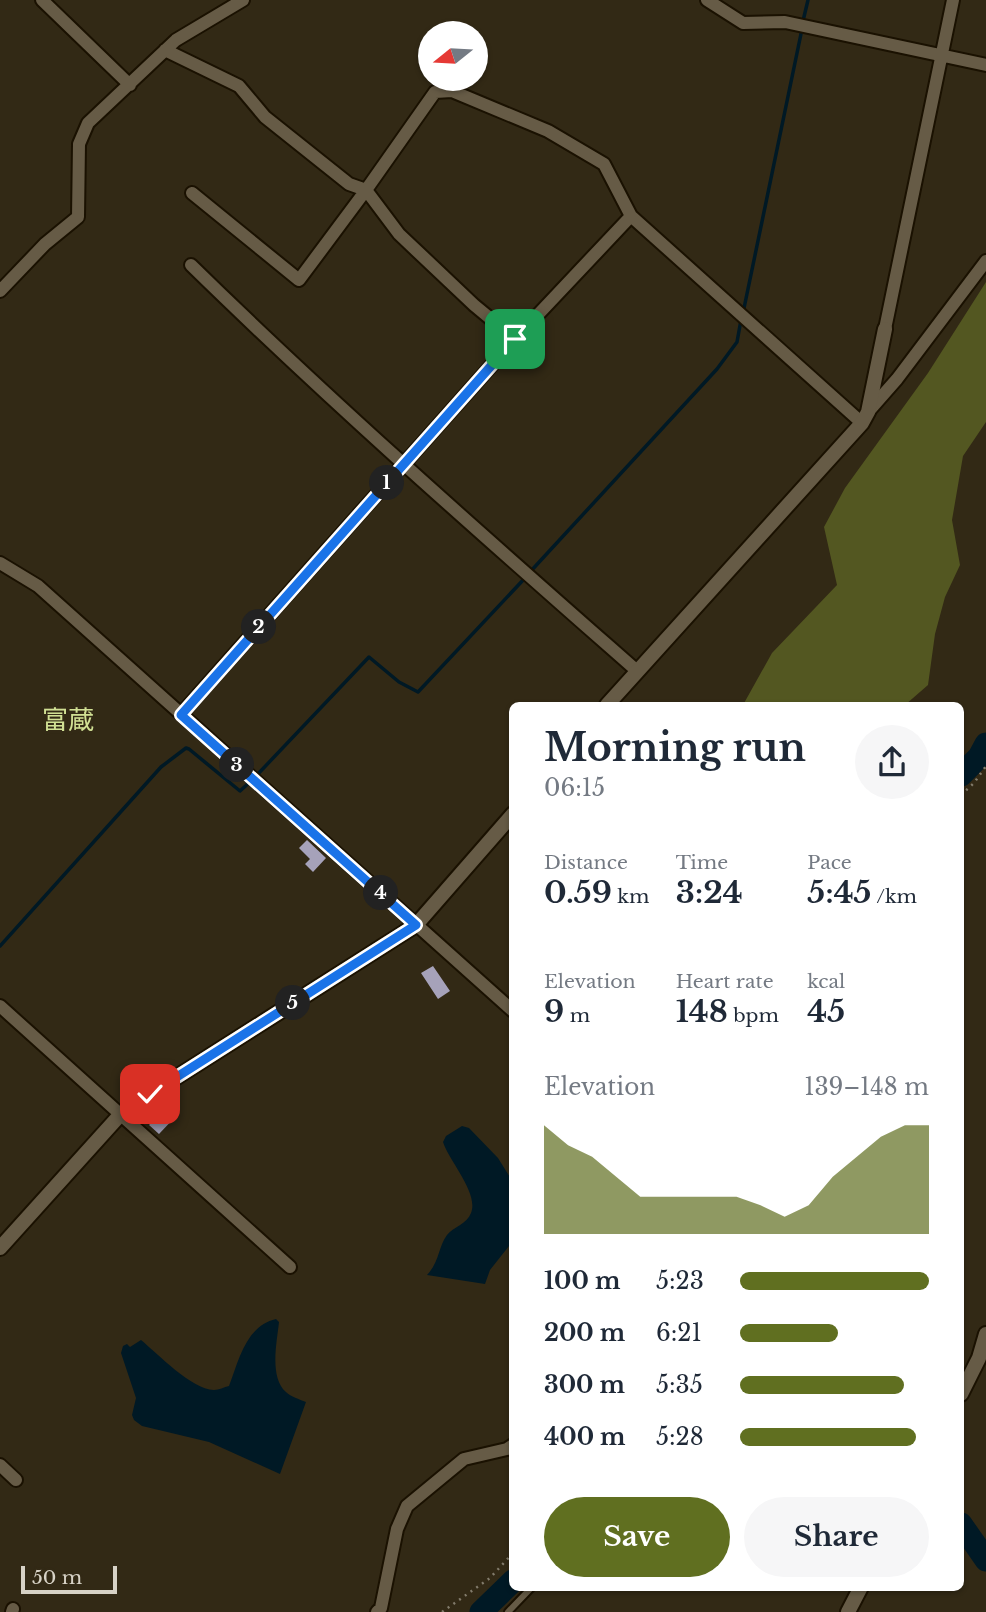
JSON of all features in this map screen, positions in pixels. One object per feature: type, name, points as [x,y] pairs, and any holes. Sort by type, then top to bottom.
[{"type":"street","points":[[42,0],[130,85]]},
{"type":"street","points":[[0,291],[45,244],[78,217],[79,144],[88,123],[176,40],[243,0]]},
{"type":"street","points":[[707,0],[743,23],[785,22],[986,65]]},
{"type":"street","points":[[865,418],[886,329],[953,0]]},
{"type":"street","points":[[164,50],[239,86],[265,117],[349,184],[366,190],[399,233],[474,305],[515,339]]},
{"type":"street","points":[[192,193],[299,280],[435,92],[452,91],[548,131],[604,164],[631,216],[865,418]]},
{"type":"street","points":[[181,715],[515,339],[631,216]]},
{"type":"street","points":[[610,702],[865,418],[986,261]]},
{"type":"street","points":[[191,265],[404,465],[637,671]]},
{"type":"street","points":[[0,563],[38,586],[509,1007]]},
{"type":"street","points":[[0,1248],[120,1115],[416,925],[509,819]]},
{"type":"street","points":[[0,1006],[290,1267]]},
{"type":"street","points":[[964,1388],[979,1358],[986,1334]]},
{"type":"street","points":[[377,1612],[381,1608],[397,1529],[407,1506],[464,1459],[509,1448]]},
{"type":"street","points":[[0,1465],[16,1480]]},
{"type":"street","points":[[848,1612],[859,1591]]},
{"type":"lane","points":[[508,1612],[528,1591]]},
{"type":"path","points":[[964,792],[986,766]]},
{"type":"path","points":[[442,1612],[490,1578],[509,1557]]},
{"type":"green space","points":[[986,282],[986,422],[963,456],[952,520],[960,565],[945,597],[935,634],[928,685],[908,702],[745,702],[772,653],[837,585],[824,527],[845,488],[928,373]]},
{"type":"water","points":[[462,1126],[469,1128],[498,1158],[509,1176],[509,1246],[490,1270],[485,1284],[427,1275],[447,1235],[471,1213],[471,1196],[446,1150],[443,1142],[446,1136]]},
{"type":"water","points":[[276,1319],[279,1322],[275,1359],[277,1378],[288,1394],[306,1402],[280,1474],[209,1442],[142,1426],[134,1420],[132,1415],[136,1398],[121,1353],[123,1346],[127,1344],[130,1347],[141,1340],[195,1384],[216,1390],[229,1386],[240,1355],[251,1336],[257,1329]]},
{"type":"building","points":[[307,840],[326,858],[313,872],[305,864],[310,859],[299,848]]},
{"type":"building","points":[[433,966],[450,991],[438,999],[421,973]]},
{"type":"building","points":[[167,1106],[177,1115],[159,1134],[149,1125]]},
{"type":"waterway","points":[[803,21],[808,0]]},
{"type":"waterway","points":[[743,313],[802,29]]},
{"type":"waterway","points":[[530,572],[717,369],[737,342],[741,320]]},
{"type":"waterway","points":[[256,776],[369,657],[399,682],[418,692],[525,578]]},
{"type":"waterway","points":[[964,772],[979,757],[986,744]]},
{"type":"waterway","points":[[0,946],[161,767],[186,748],[240,791],[251,781]]},
{"type":"waterway","points":[[964,1528],[986,1560]]},
{"type":"waterway","points":[[481,1612],[509,1585]]},
{"type":"district","name":"富蔵","points":[[68,720]]},
{"type":"route","points":[[150,1094],[416,925],[181,715],[515,339]]}]
